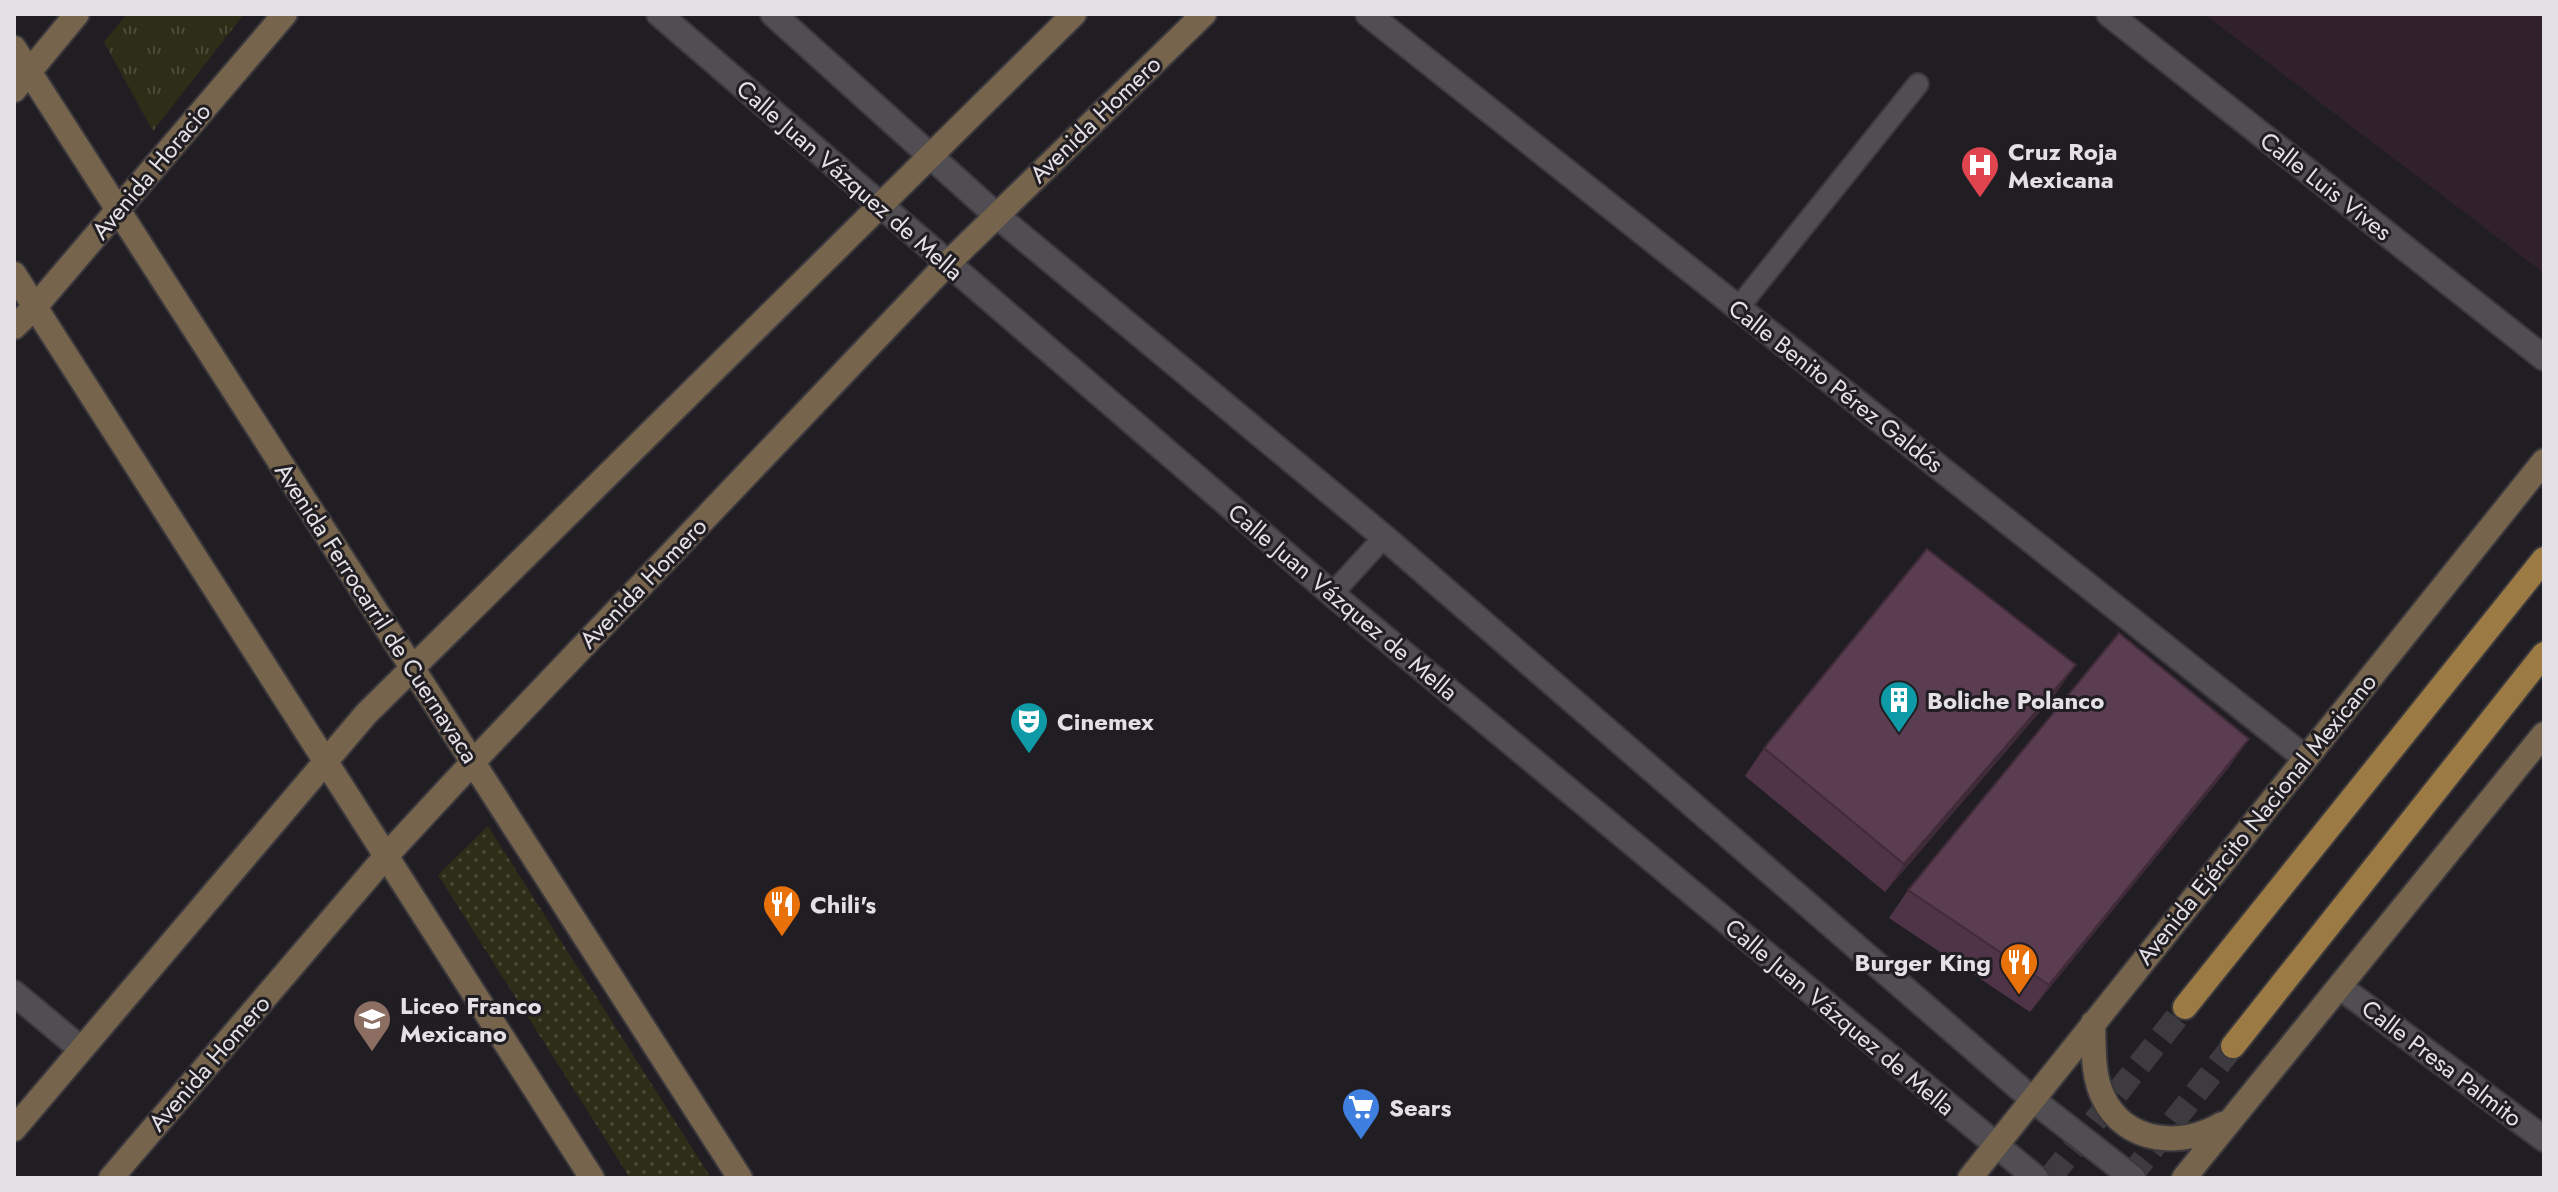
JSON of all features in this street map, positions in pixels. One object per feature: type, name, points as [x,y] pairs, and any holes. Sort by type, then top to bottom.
[{"type":"main road","points":[[22,82],[77,14]]},
{"type":"main road","name":"Avenida Horacio","points":[[14,327],[35,307],[285,14]]},
{"type":"main road","points":[[14,1129],[324,760],[412,666],[1074,14]]},
{"type":"main road","name":"Avenida Homero","points":[[111,1178],[386,856],[473,762],[947,264],[1204,14]]},
{"type":"main road","name":"Avenida Ferrocarril de Cuernavaca","points":[[14,48],[22,82],[117,211],[740,1178]]},
{"type":"main road","points":[[14,274],[592,1178]]},
{"type":"main road","name":"Avenida Ejército Nacional Mexicano","points":[[1970,1178],[2544,461]]},
{"type":"main road","points":[[2185,1007],[2544,559]]},
{"type":"main road","points":[[2233,1046],[2544,654]]},
{"type":"main road","points":[[2184,1178],[2544,734]]},
{"type":"main road","points":[[2093,1023],[2099,1087],[2104,1100],[2125,1122],[2147,1135],[2175,1140],[2204,1134],[2228,1121]]},
{"type":"street","name":"Calle Juan Vázquez de Mella","points":[[659,14],[879,207],[1332,594],[2036,1178]]},
{"type":"street","points":[[773,14],[996,215],[1384,537],[2033,1100],[2133,1178]]},
{"type":"street","name":"Calle Benito Pérez Galdós","points":[[1368,14],[2304,757]]},
{"type":"street","name":"Calle Luis Vives","points":[[2109,14],[2544,358]]},
{"type":"street","name":"Calle Presa Palmito","points":[[2340,987],[2544,1139]]},
{"type":"street","points":[[14,993],[81,1049]]},
{"type":"lane","points":[[1738,308],[1918,84]]},
{"type":"lane","points":[[1332,594],[1384,537]]},
{"type":"shaded area","points":[[2204,14],[2544,14],[2544,273]]},
{"type":"green space","points":[[127,14],[244,14],[153,131],[104,42]]},
{"type":"green space","points":[[488,826],[711,1178],[630,1178],[438,875]]},
{"type":"building","name":"Boliche Polanco","points":[[1927,549],[2076,665],[1904,864],[1764,748]]},
{"type":"building","points":[[2119,633],[2249,739],[2049,985],[1908,890]]},
{"type":"tunnel","points":[[2050,1178],[2185,1007]]},
{"type":"tunnel","points":[[2129,1178],[2233,1046]]},
{"type":"place","name":"Cruz Roja Mexicana","points":[[1980,199]]},
{"type":"place","name":"Boliche Polanco","points":[[1899,734]]},
{"type":"place","name":"Cinemex","points":[[1029,755]]},
{"type":"place","name":"Chili's","points":[[782,938]]},
{"type":"place","name":"Burger King","points":[[2019,996]]},
{"type":"place","name":"Liceo Franco Mexicano","points":[[372,1053]]},
{"type":"place","name":"Sears","points":[[1361,1141]]}]
